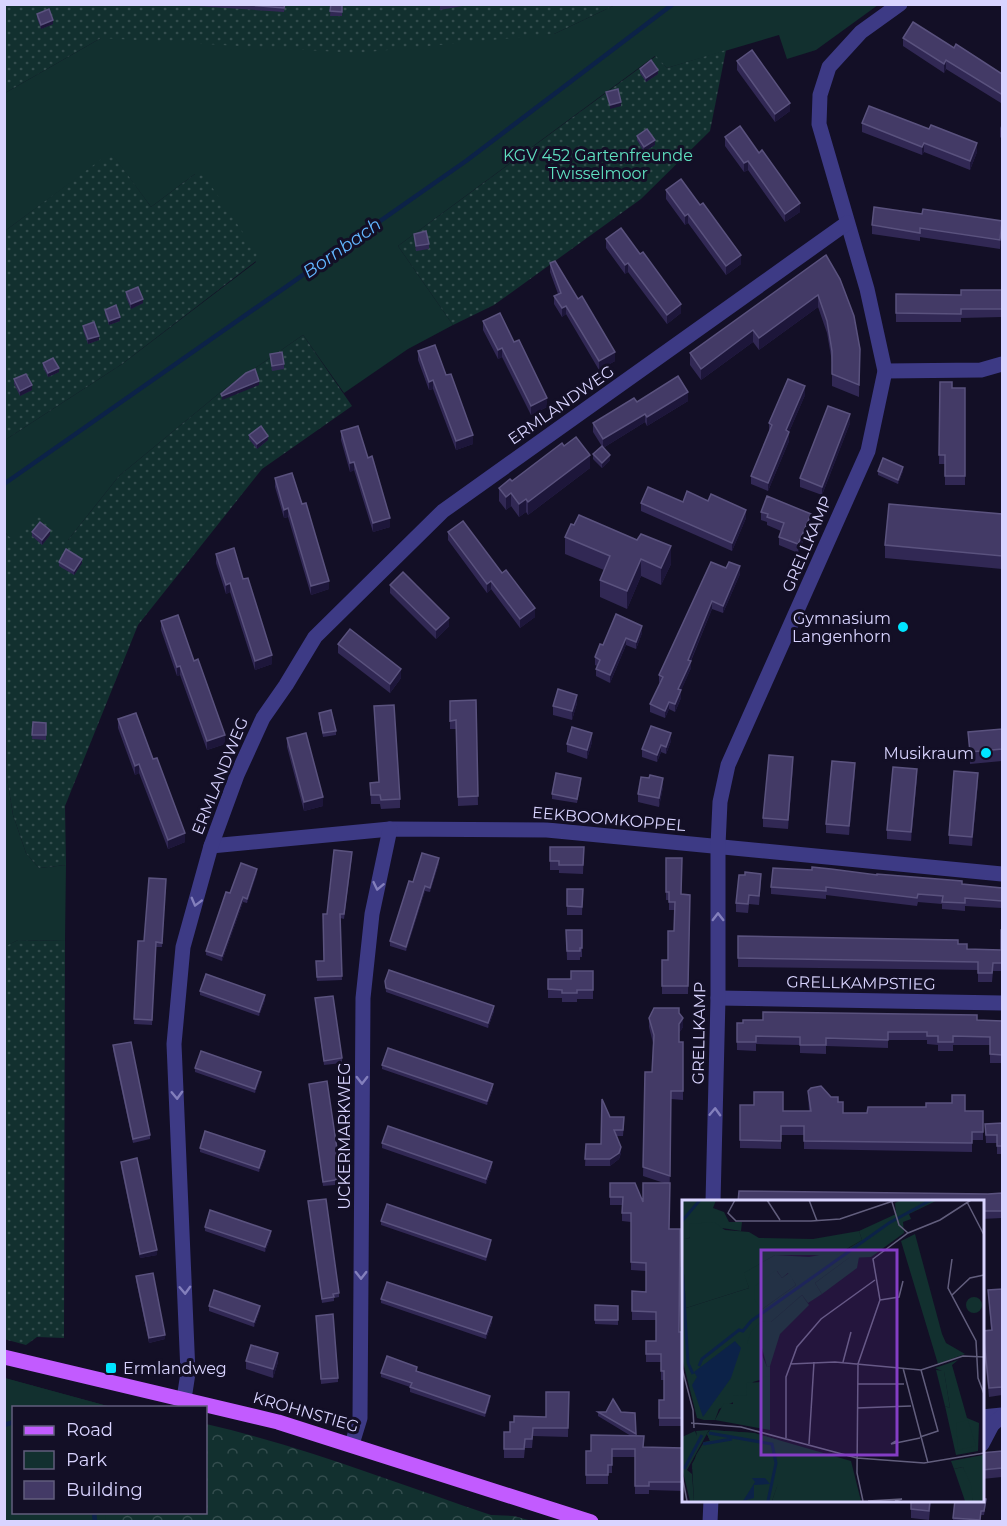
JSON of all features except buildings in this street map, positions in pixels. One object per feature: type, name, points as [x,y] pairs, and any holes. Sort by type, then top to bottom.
[{"type":"main road","name":"KROHNSTIEG","points":[[4,1357],[269,1419],[591,1521]]},
{"type":"street","name":"GRELLKAMP","points":[[713,1200],[720,802],[728,765],[868,451],[885,371],[867,289],[819,124],[820,95],[829,67],[861,32],[900,4]]},
{"type":"street","name":"ERMLANDWEG","points":[[184,1399],[188,1373],[174,1044],[183,947],[211,846],[237,775],[263,718],[315,637],[444,511],[847,223]]},
{"type":"street","points":[[885,371],[981,370],[1002,364]]},
{"type":"street","name":"EEKBOOMKOPPEL","points":[[211,846],[390,829],[547,830],[1002,873]]},
{"type":"street","name":"UCKERMARKWEG","points":[[352,1444],[360,1418],[363,998],[372,914],[390,829]]},
{"type":"street","name":"GRELLKAMPSTIEG","points":[[718,998],[1002,1003]]},
{"type":"street","points":[[983,1417],[1002,1415]]},
{"type":"street","points":[[983,1441],[992,1425],[1002,1415]]},
{"type":"street","points":[[710,1521],[711,1502]]},
{"type":"green space","points":[[5,5],[615,5],[554,34],[357,53],[101,38],[5,93]]},
{"type":"green space","points":[[615,5],[878,5],[816,50],[787,59],[779,35],[667,68],[655,56],[398,246],[453,325],[408,349],[344,393],[303,335],[222,391],[119,476],[68,540],[13,542],[5,532],[5,440],[122,364],[256,262],[195,174],[151,207],[111,153],[5,231],[5,93],[101,38],[554,34]]},
{"type":"green space","name":"KGV 452 Gartenfreunde Twisselmoor","points":[[726,50],[710,131],[641,199],[494,305],[453,325],[398,246],[656,56],[667,68]]},
{"type":"green space","points":[[111,152],[151,207],[195,174],[203,174],[257,253],[256,261],[122,364],[5,440],[5,231]]},
{"type":"green space","points":[[303,335],[352,406],[262,469],[138,625],[65,806],[66,865],[39,868],[26,853],[13,815],[7,778],[6,727],[4,727],[4,532],[14,541],[38,512],[68,540],[119,476],[222,391]]},
{"type":"green space","points":[[5,727],[7,778],[13,815],[26,853],[39,868],[66,865],[65,941],[18,940],[5,947]]},
{"type":"green space","points":[[18,940],[65,941],[64,1338],[37,1337],[26,1345],[4,1339],[4,947]]},
{"type":"green space","points":[[4,1378],[107,1406],[12,1406],[12,1514],[207,1514],[207,1424],[313,1454],[491,1515],[514,1516],[532,1521],[5,1521]]},
{"type":"green space","points":[[5,1378],[107,1406],[12,1406],[12,1514],[105,1514],[106,1521],[5,1521]]},
{"type":"waterway","name":"Bornbach","points":[[4,484],[466,161],[673,4]]},
{"type":"waterway","points":[[4,1425],[12,1423]]},
{"type":"waterway","points":[[94,1514],[95,1522]]},
{"type":"place","name":"Gymnasium Langenhorn","points":[[903,627]]},
{"type":"place","name":"Musikraum","points":[[986,753]]},
{"type":"place","name":"Ermlandweg","points":[[111,1368]]}]
